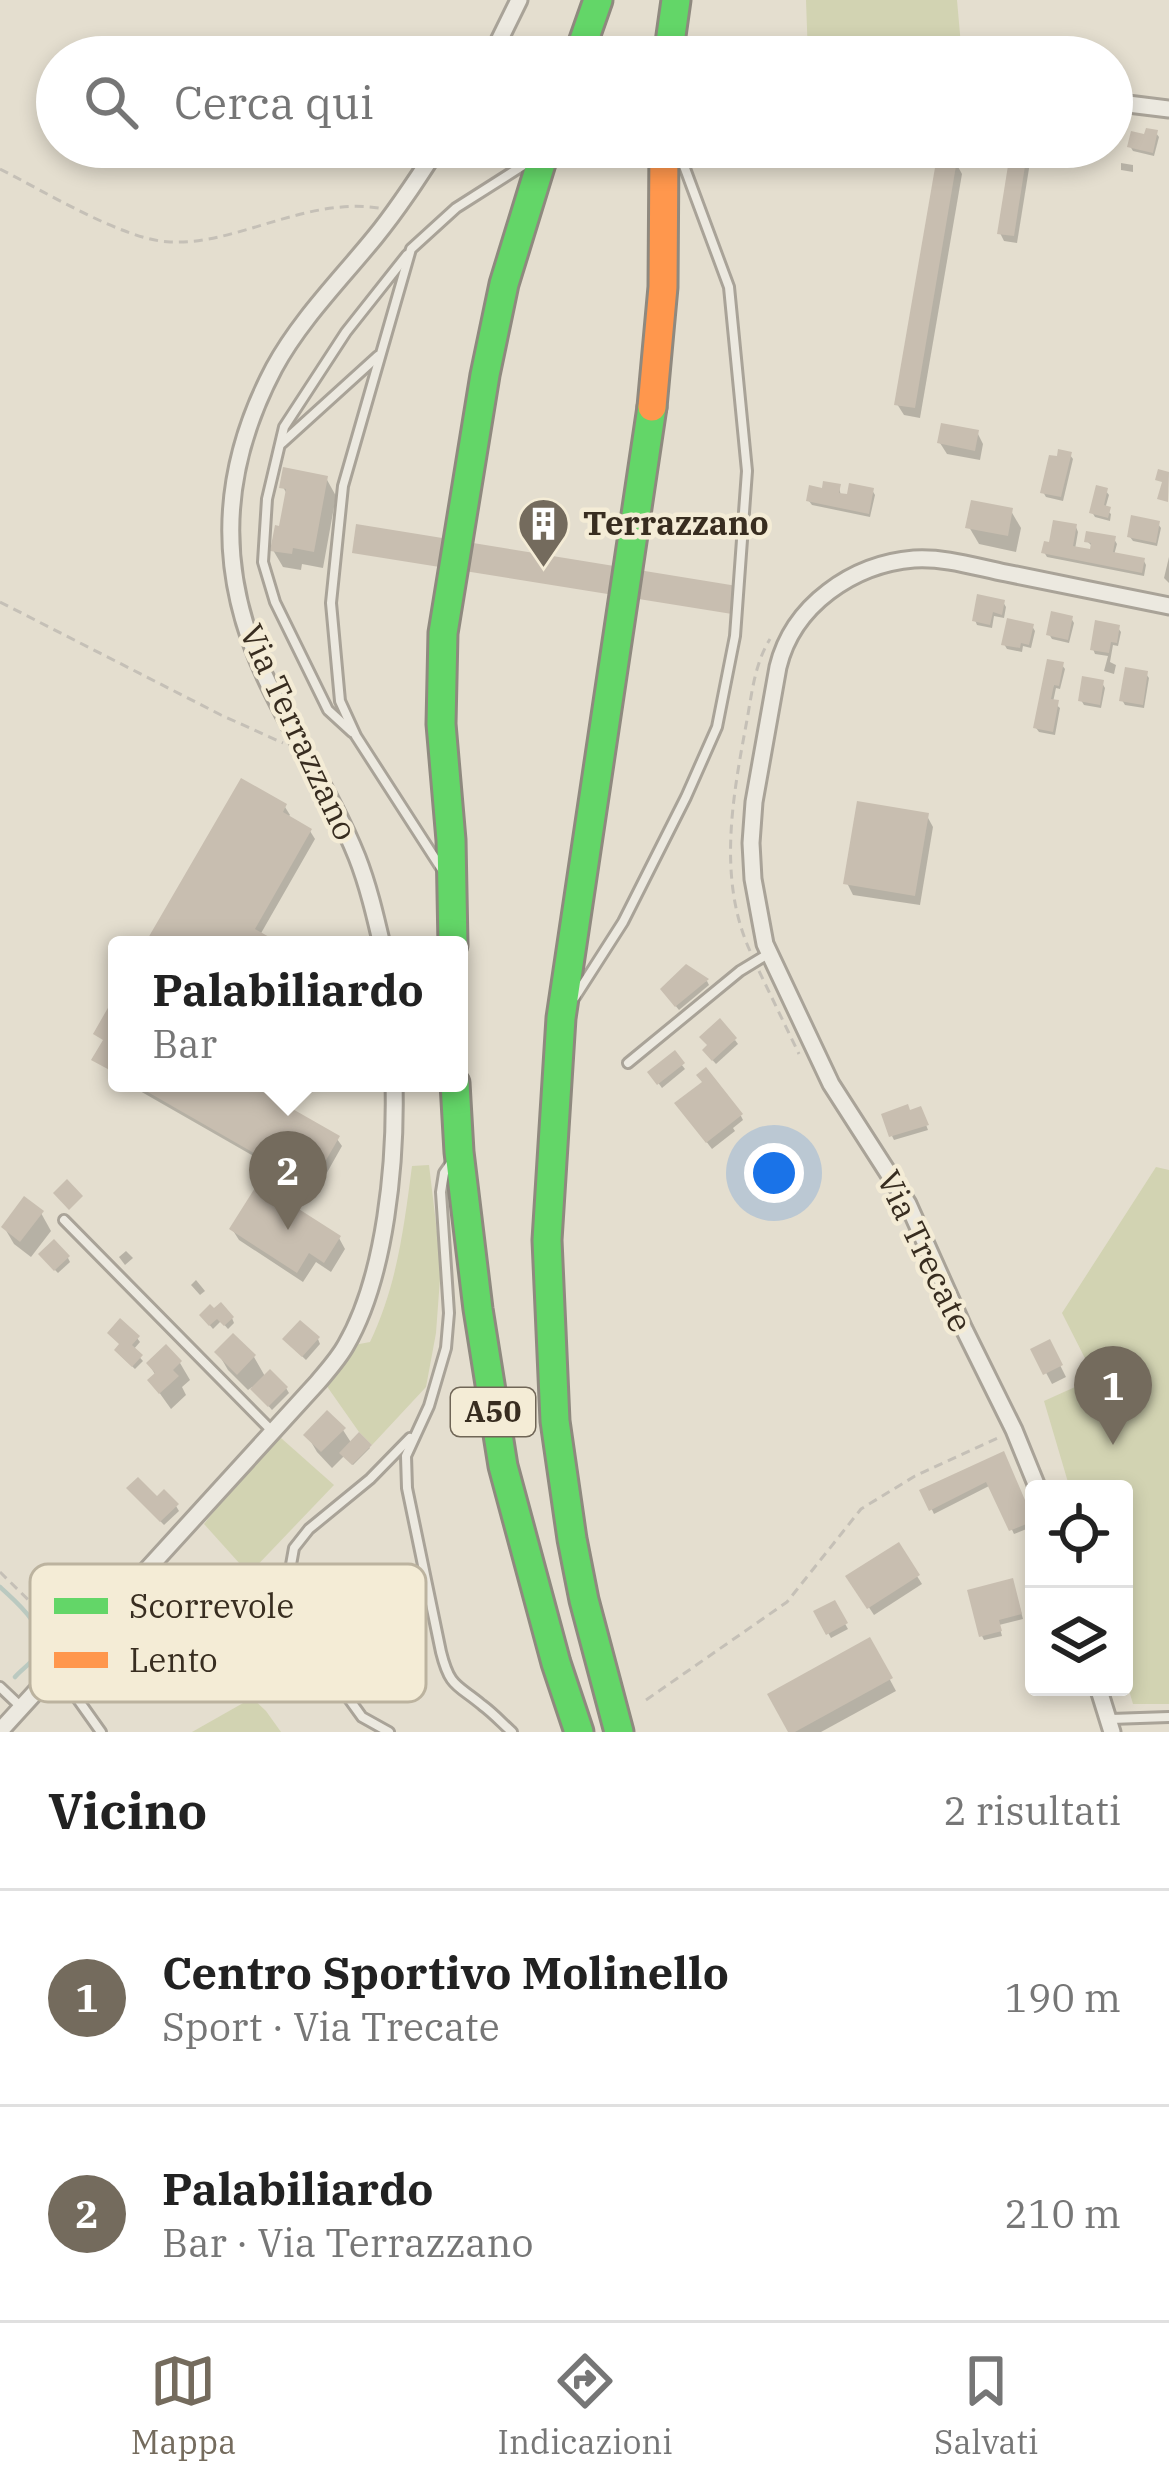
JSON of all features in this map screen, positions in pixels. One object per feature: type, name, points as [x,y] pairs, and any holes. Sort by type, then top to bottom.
[{"type":"highway","points":[[585,36],[598,0]]},
{"type":"highway","points":[[671,36],[676,0]]},
{"type":"highway","points":[[453,936],[441,724],[452,559],[504,284],[539,168]]},
{"type":"highway","name":"A50","points":[[619,1732],[572,1539],[555,1421],[548,1240],[561,1018],[652,417],[663,286],[664,168]]},
{"type":"highway","name":"A50","points":[[456,1092],[490,1401],[503,1466],[579,1732]]},
{"type":"street","points":[[501,36],[519,0]]},
{"type":"street","points":[[1133,105],[1169,109]]},
{"type":"street","name":"Via Terrazzano","points":[[379,936],[357,857],[256,657],[234,581],[229,543],[236,472],[248,429],[276,365],[425,168]]},
{"type":"street","name":"Via Trecate","points":[[1034,1480],[908,1204],[831,1084],[762,957],[753,879],[754,802],[781,658],[798,627],[826,593],[843,581],[882,565],[927,559],[1169,606]]},
{"type":"street","points":[[151,1564],[335,1362],[357,1322],[389,1191],[394,1092]]},
{"type":"street","points":[[1101,1696],[1110,1726]]},
{"type":"street","points":[[0,1731],[30,1697]]},
{"type":"lane","points":[[356,736],[328,710],[275,602],[263,562],[267,499],[284,427],[346,332],[411,249],[456,208],[517,168]]},
{"type":"lane","points":[[561,1018],[623,922],[686,797],[717,727],[735,636],[747,470],[729,287],[685,168]]},
{"type":"lane","points":[[411,249],[343,486],[332,603],[340,701],[356,736],[452,883]]},
{"type":"lane","points":[[279,446],[379,355]]},
{"type":"lane","points":[[628,1063],[762,957]]},
{"type":"lane","points":[[423,1564],[407,1487],[406,1456],[436,1388],[446,1348],[442,1192],[444,1173],[459,1151]]},
{"type":"lane","points":[[64,1220],[273,1432]]},
{"type":"lane","points":[[291,1564],[294,1548],[309,1529],[416,1433]]},
{"type":"lane","points":[[426,1578],[445,1668],[459,1689],[512,1732]]},
{"type":"lane","points":[[0,1687],[21,1707]]},
{"type":"lane","points":[[79,1702],[100,1732]]},
{"type":"lane","points":[[351,1702],[362,1717],[389,1732]]},
{"type":"lane","points":[[1110,1726],[1169,1717]]},
{"type":"path","points":[[0,169],[124,232],[172,243],[219,236],[288,216],[365,206]]},
{"type":"path","points":[[0,602],[305,754]]},
{"type":"path","points":[[771,638],[756,674],[732,797],[732,868],[739,919],[762,957],[798,1053]]},
{"type":"path","points":[[646,1700],[787,1602],[861,1509],[915,1476],[1000,1437]]},
{"type":"path","points":[[0,1572],[30,1602]]},
{"type":"green space","points":[[806,0],[957,0],[960,36],[807,36]]},
{"type":"green space","points":[[429,1165],[441,1265],[426,1387],[372,1445],[326,1385],[354,1345],[370,1342],[393,1278],[412,1166]]},
{"type":"green space","points":[[1156,1167],[1169,1170],[1169,1704],[1133,1704],[1131,1696],[1133,1480],[1067,1480],[1044,1401],[1095,1378],[1062,1313]]},
{"type":"green space","points":[[281,1438],[334,1485],[259,1564],[240,1564],[204,1524],[250,1464]]},
{"type":"green space","points":[[245,1702],[256,1702],[281,1732],[192,1732]]},
{"type":"building","points":[[1146,128],[1158,130],[1153,153],[1133,148],[1133,131],[1144,134]]},
{"type":"building","points":[[935,168],[956,168],[915,408],[894,405]]},
{"type":"building","points":[[1008,168],[1025,168],[1014,236],[997,234]]},
{"type":"building","points":[[941,423],[979,430],[975,451],[937,443]]},
{"type":"building","points":[[1058,449],[1072,452],[1061,497],[1040,493],[1049,455],[1057,456]]},
{"type":"building","points":[[283,467],[328,476],[314,552],[270,551],[286,489],[279,488]]},
{"type":"building","points":[[1158,469],[1169,472],[1168,502],[1157,499],[1162,482],[1155,480]]},
{"type":"building","points":[[823,481],[841,484],[839,493],[847,494],[849,483],[874,488],[869,514],[806,501],[809,485],[822,488]]},
{"type":"building","points":[[1096,485],[1108,488],[1104,505],[1111,507],[1108,518],[1089,513]]},
{"type":"building","points":[[971,500],[1013,508],[1008,536],[965,528]]},
{"type":"building","points":[[1131,515],[1160,521],[1156,543],[1127,537]]},
{"type":"building","points":[[1053,520],[1077,524],[1073,546],[1090,549],[1091,543],[1084,542],[1086,531],[1116,536],[1113,552],[1145,558],[1142,573],[1041,553],[1044,541],[1049,542]]},
{"type":"building","name":"Terrazzano","points":[[356,524],[737,586],[732,614],[352,553]]},
{"type":"building","points":[[977,594],[1005,600],[1002,615],[993,612],[990,625],[972,621]]},
{"type":"building","points":[[1051,611],[1073,616],[1068,640],[1046,635]]},
{"type":"building","points":[[1007,618],[1034,624],[1029,645],[1001,645]]},
{"type":"building","points":[[1095,620],[1120,625],[1117,643],[1111,642],[1109,653],[1090,650]]},
{"type":"building","points":[[1047,659],[1064,662],[1051,699],[1059,700],[1053,732],[1033,728]]},
{"type":"building","points":[[1125,667],[1148,671],[1143,705],[1119,701]]},
{"type":"building","points":[[1082,676],[1104,680],[1100,705],[1078,701]]},
{"type":"building","points":[[241,778],[287,804],[283,812],[312,829],[255,929],[267,936],[149,936]]},
{"type":"building","points":[[857,801],[929,813],[915,896],[843,884]]},
{"type":"building","points":[[686,964],[709,979],[675,1007],[660,989]]},
{"type":"building","points":[[108,1008],[108,1069],[91,1060],[103,1040],[93,1034]]},
{"type":"building","points":[[720,1018],[737,1038],[712,1061],[699,1037]]},
{"type":"building","points":[[675,1050],[685,1063],[657,1085],[647,1072]]},
{"type":"building","points":[[706,1067],[743,1114],[706,1143],[674,1103],[702,1082],[696,1075]]},
{"type":"building","points":[[148,1092],[263,1092],[340,1136],[311,1186]]},
{"type":"building","points":[[908,1104],[910,1110],[921,1106],[929,1125],[889,1137],[881,1114]]},
{"type":"building","points":[[67,1179],[83,1196],[69,1210],[53,1193]]},
{"type":"building","points":[[258,1183],[341,1236],[324,1263],[309,1253],[297,1273],[229,1229]]},
{"type":"building","points":[[24,1196],[44,1211],[20,1242],[1,1227]]},
{"type":"building","points":[[54,1239],[70,1256],[54,1271],[38,1254]]},
{"type":"building","points":[[221,1302],[234,1317],[224,1326],[217,1319],[209,1326],[199,1315],[210,1304],[214,1308]]},
{"type":"building","points":[[120,1318],[140,1336],[132,1345],[143,1355],[132,1367],[114,1350],[119,1344],[107,1333]]},
{"type":"building","points":[[300,1320],[320,1337],[302,1357],[282,1339]]},
{"type":"building","points":[[233,1333],[256,1355],[237,1375],[214,1352]]},
{"type":"building","points":[[1050,1339],[1063,1365],[1043,1375],[1030,1349]]},
{"type":"building","points":[[166,1344],[182,1361],[173,1370],[179,1376],[159,1394],[147,1380],[155,1373],[146,1363]]},
{"type":"building","points":[[270,1369],[288,1387],[268,1407],[250,1389]]},
{"type":"building","points":[[327,1410],[346,1428],[321,1452],[303,1435]]},
{"type":"building","points":[[359,1432],[372,1445],[352,1465],[339,1453]]},
{"type":"building","points":[[1004,1451],[1025,1500],[1025,1525],[1009,1531],[986,1482],[929,1511],[919,1490]]},
{"type":"building","points":[[138,1477],[157,1496],[164,1489],[179,1504],[160,1522],[126,1488]]},
{"type":"building","points":[[899,1542],[920,1575],[867,1609],[845,1576]]},
{"type":"building","points":[[1013,1578],[1022,1614],[999,1620],[1002,1631],[979,1637],[967,1590]]},
{"type":"building","points":[[835,1600],[848,1623],[826,1635],[813,1611]]},
{"type":"building","points":[[870,1637],[893,1678],[788,1732],[767,1694]]},
{"type":"waterway","points":[[0,1587],[30,1618]]},
{"type":"waterway","points":[[15,1677],[30,1663]]},
{"type":"traffic: fast","points":[[585,36],[598,0]]},
{"type":"traffic: fast","points":[[671,36],[676,0]]},
{"type":"traffic: fast","points":[[453,936],[441,724],[443,633],[485,375],[504,284],[540,168]]},
{"type":"traffic: fast","points":[[619,1732],[572,1539],[555,1421],[547,1240],[561,1018],[652,407]]},
{"type":"traffic: fast","points":[[456,1092],[478,1309],[503,1466],[579,1732]]},
{"type":"traffic: slow","points":[[652,407],[663,287],[664,168]]},
{"type":"place","name":"Terrazzano","points":[[544,569]]},
{"type":"place","name":"Palabiliardo","points":[[288,1230]]},
{"type":"place","name":"Centro Sportivo Molinello","points":[[1113,1445]]}]
